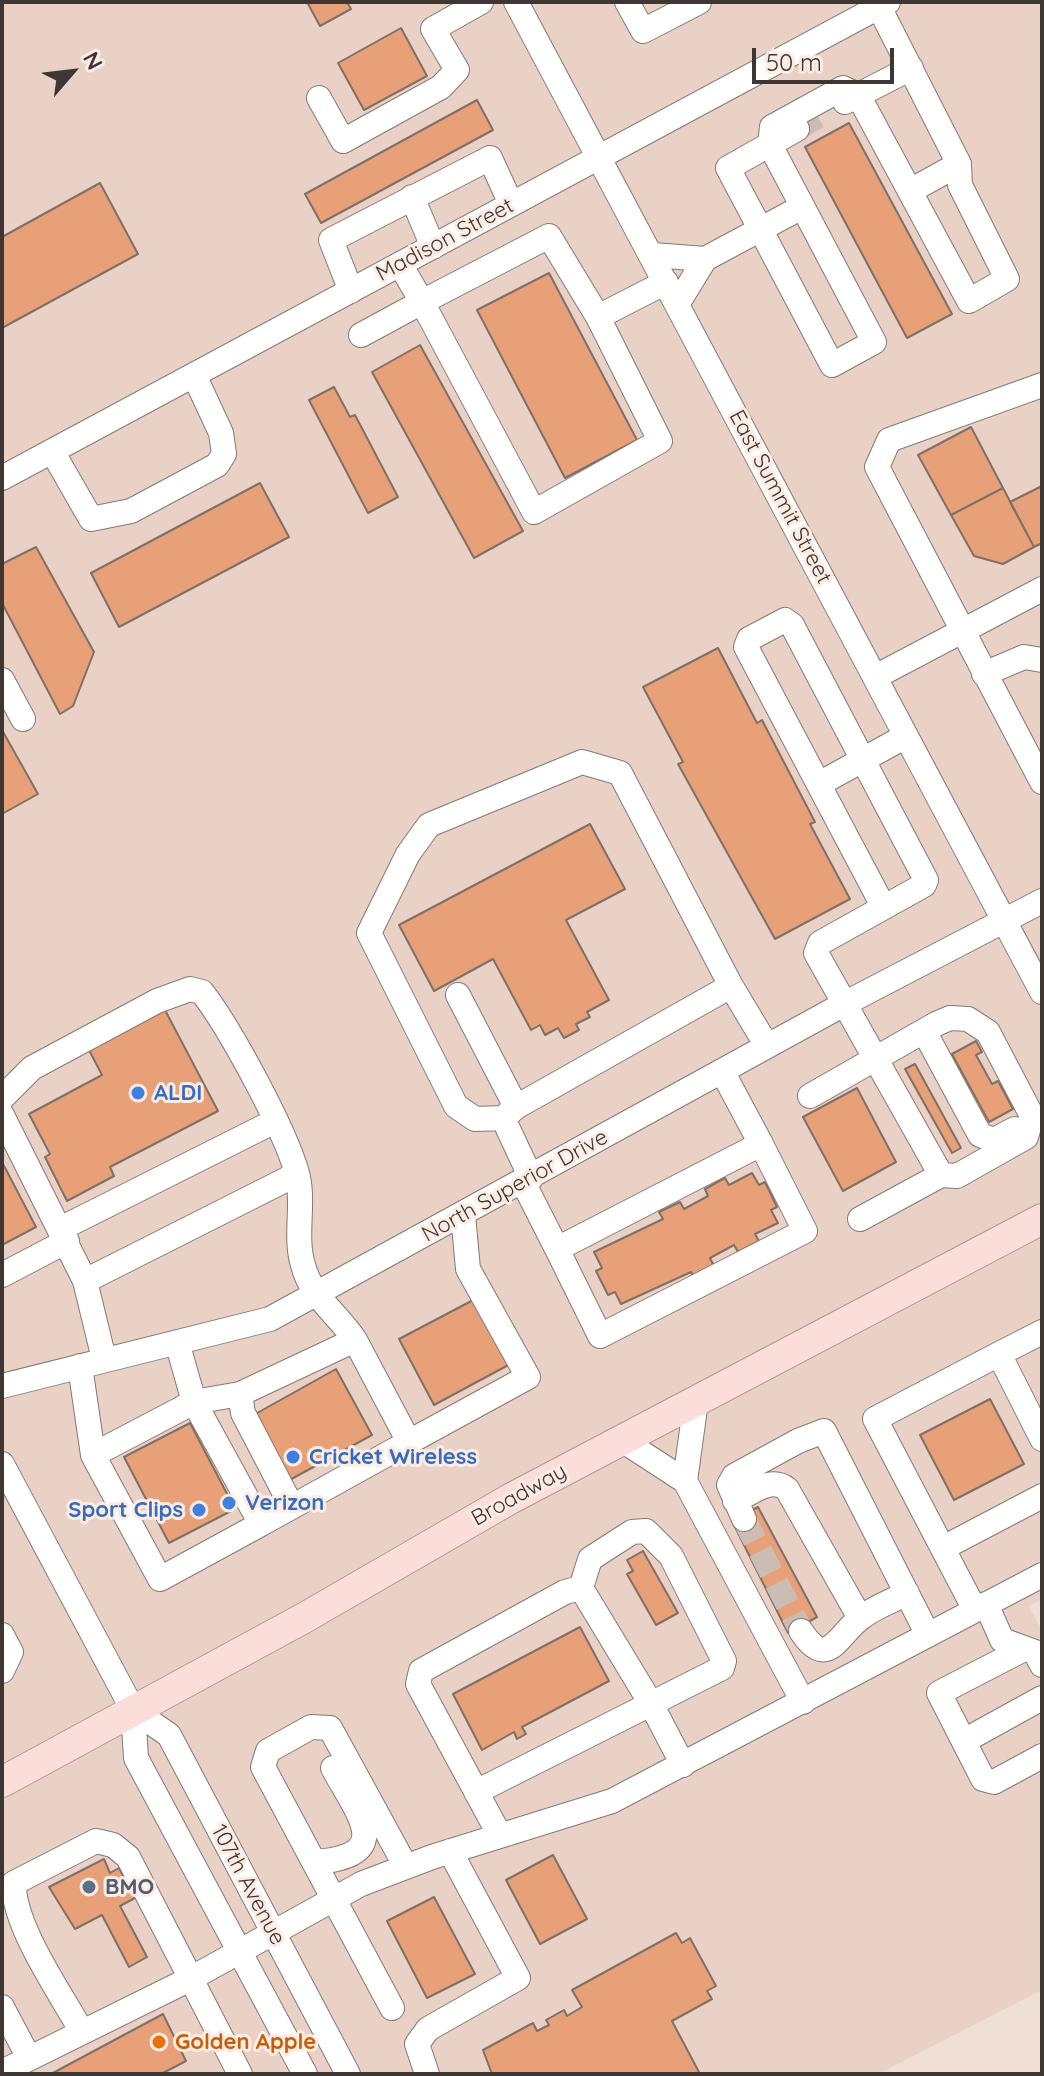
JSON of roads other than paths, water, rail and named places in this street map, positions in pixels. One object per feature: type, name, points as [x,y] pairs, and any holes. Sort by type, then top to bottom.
[{"type":"main road","name":"Broadway","points":[[2,1782],[622,1440],[1042,1219]]},
{"type":"street","points":[[319,98],[343,141],[441,87],[457,70],[433,29],[481,2]]},
{"type":"street","name":"East Summit Street","points":[[516,2],[1042,992]]},
{"type":"street","points":[[627,2],[643,31],[699,2]]},
{"type":"street","points":[[797,129],[770,145],[728,168],[832,365],[874,342],[770,145],[772,127],[843,88],[858,95],[969,301],[1007,279],[960,185],[959,164],[883,4]]},
{"type":"street","name":"Madison Street","points":[[2,478],[883,4]]},
{"type":"street","points":[[819,116],[911,68]]},
{"type":"street","points":[[351,291],[331,240],[490,158],[511,204]]},
{"type":"street","points":[[910,191],[959,164]]},
{"type":"street","points":[[412,197],[433,247]]},
{"type":"street","points":[[598,317],[672,292],[705,259],[802,207]]},
{"type":"street","points":[[361,335],[422,302],[549,236],[598,317],[660,441],[534,512],[422,302],[400,264]]},
{"type":"street","points":[[653,255],[705,259]]},
{"type":"street","points":[[52,451],[91,519],[131,511],[217,465],[224,454],[221,433],[194,375]]},
{"type":"street","points":[[1042,385],[889,440],[877,467],[1042,781]]},
{"type":"street","points":[[875,677],[1042,589]]},
{"type":"street","points":[[883,906],[746,647],[749,639],[785,620],[792,625],[926,880],[924,885],[820,943],[816,953],[878,1058],[941,1175]]},
{"type":"street","points":[[984,674],[1024,657],[1042,660]]},
{"type":"street","points":[[2,680],[23,719]]},
{"type":"street","points":[[819,784],[906,736]]},
{"type":"street","points":[[731,986],[509,1112],[475,1119],[456,1106],[369,933],[408,854],[429,825],[582,762],[620,773],[731,986],[767,1046]]},
{"type":"street","name":"North Superior Drive","points":[[2,1386],[270,1319],[844,1004],[1042,901]]},
{"type":"street","points":[[2,1098],[32,1068],[157,1001],[190,989],[202,992],[275,1121],[297,1174],[302,1264],[315,1295],[341,1320],[355,1340],[409,1442]]},
{"type":"street","points":[[458,995],[509,1112],[527,1180],[600,1336],[805,1231],[722,1071]]},
{"type":"street","points":[[810,1096],[950,1018],[968,1019],[988,1032],[1032,1116],[1026,1137],[957,1176],[941,1175],[860,1219]]},
{"type":"street","points":[[918,1035],[980,1135],[987,1140],[1015,1129],[1019,1123],[1020,1112],[994,1066],[998,1051]]},
{"type":"street","points":[[918,1035],[979,1164]]},
{"type":"street","points":[[2,1115],[85,1281],[104,1359]]},
{"type":"street","points":[[2,1275],[64,1235],[275,1121]]},
{"type":"street","points":[[557,1249],[761,1144]]},
{"type":"street","points":[[85,1281],[297,1174]]},
{"type":"street","points":[[80,1366],[93,1455],[160,1579],[528,1377],[468,1269],[463,1215]]},
{"type":"street","points":[[1033,1657],[1002,1640],[980,1607],[943,1548],[875,1419],[1042,1332]]},
{"type":"street","points":[[93,1455],[194,1402],[240,1394],[355,1340]]},
{"type":"street","points":[[177,1342],[194,1402],[261,1524]]},
{"type":"street","points":[[999,1354],[1042,1439]]},
{"type":"street","points":[[240,1394],[243,1413],[292,1507]]},
{"type":"street","points":[[685,1481],[696,1401]]},
{"type":"street","points":[[860,1618],[787,1489],[770,1483],[740,1510],[729,1485],[734,1476],[798,1441],[824,1431],[928,1635]]},
{"type":"street","points":[[622,1440],[685,1481],[803,1702]]},
{"type":"street","name":"107th Avenue","points":[[2,1464],[133,1710],[136,1758],[305,2074]]},
{"type":"street","points":[[943,1548],[1042,1496]]},
{"type":"street","points":[[476,1792],[650,1702],[716,1672],[724,1661],[671,1556],[646,1531],[632,1532],[590,1559],[581,1588],[650,1702],[683,1765]]},
{"type":"street","points":[[2,2072],[190,1979],[335,1897],[406,1867],[499,1834],[612,1801],[1042,1575]]},
{"type":"street","points":[[499,1834],[418,1684],[421,1671],[565,1592],[581,1588]]},
{"type":"street","points":[[801,1631],[811,1646],[822,1650],[831,1647],[860,1618],[907,1593]]},
{"type":"street","points":[[2,1635],[11,1652],[2,1671]]},
{"type":"street","points":[[1033,1657],[939,1693],[983,1779],[994,1782],[1042,1756]]},
{"type":"street","points":[[964,1741],[1042,1698]]},
{"type":"street","name":"107th Avenue","points":[[133,1710],[169,1735],[348,2074]]},
{"type":"street","points":[[311,1727],[363,1826],[364,1844],[358,1853],[343,1860],[316,1862]]},
{"type":"street","points":[[392,2008],[263,1767],[268,1751],[311,1727],[330,1728],[406,1867]]},
{"type":"street","points":[[82,2032],[32,1940],[13,1898],[14,1883],[96,1841],[124,1852],[240,2074]]},
{"type":"street","points":[[427,2074],[417,2044],[428,2029],[518,1978],[450,1851]]},
{"type":"street","points":[[4,2017],[29,2058]]},
{"type":"tunnel","points":[[797,129],[819,116]]},
{"type":"tunnel","points":[[744,1519],[801,1631]]},
{"type":"place","name":"ALDI","points":[[138,1093]]},
{"type":"place","name":"Cricket Wireless","points":[[293,1457]]},
{"type":"place","name":"Verizon","points":[[229,1503]]},
{"type":"place","name":"Sport Clips","points":[[199,1510]]},
{"type":"place","name":"BMO","points":[[89,1887]]},
{"type":"place","name":"Golden Apple","points":[[159,2042]]}]
